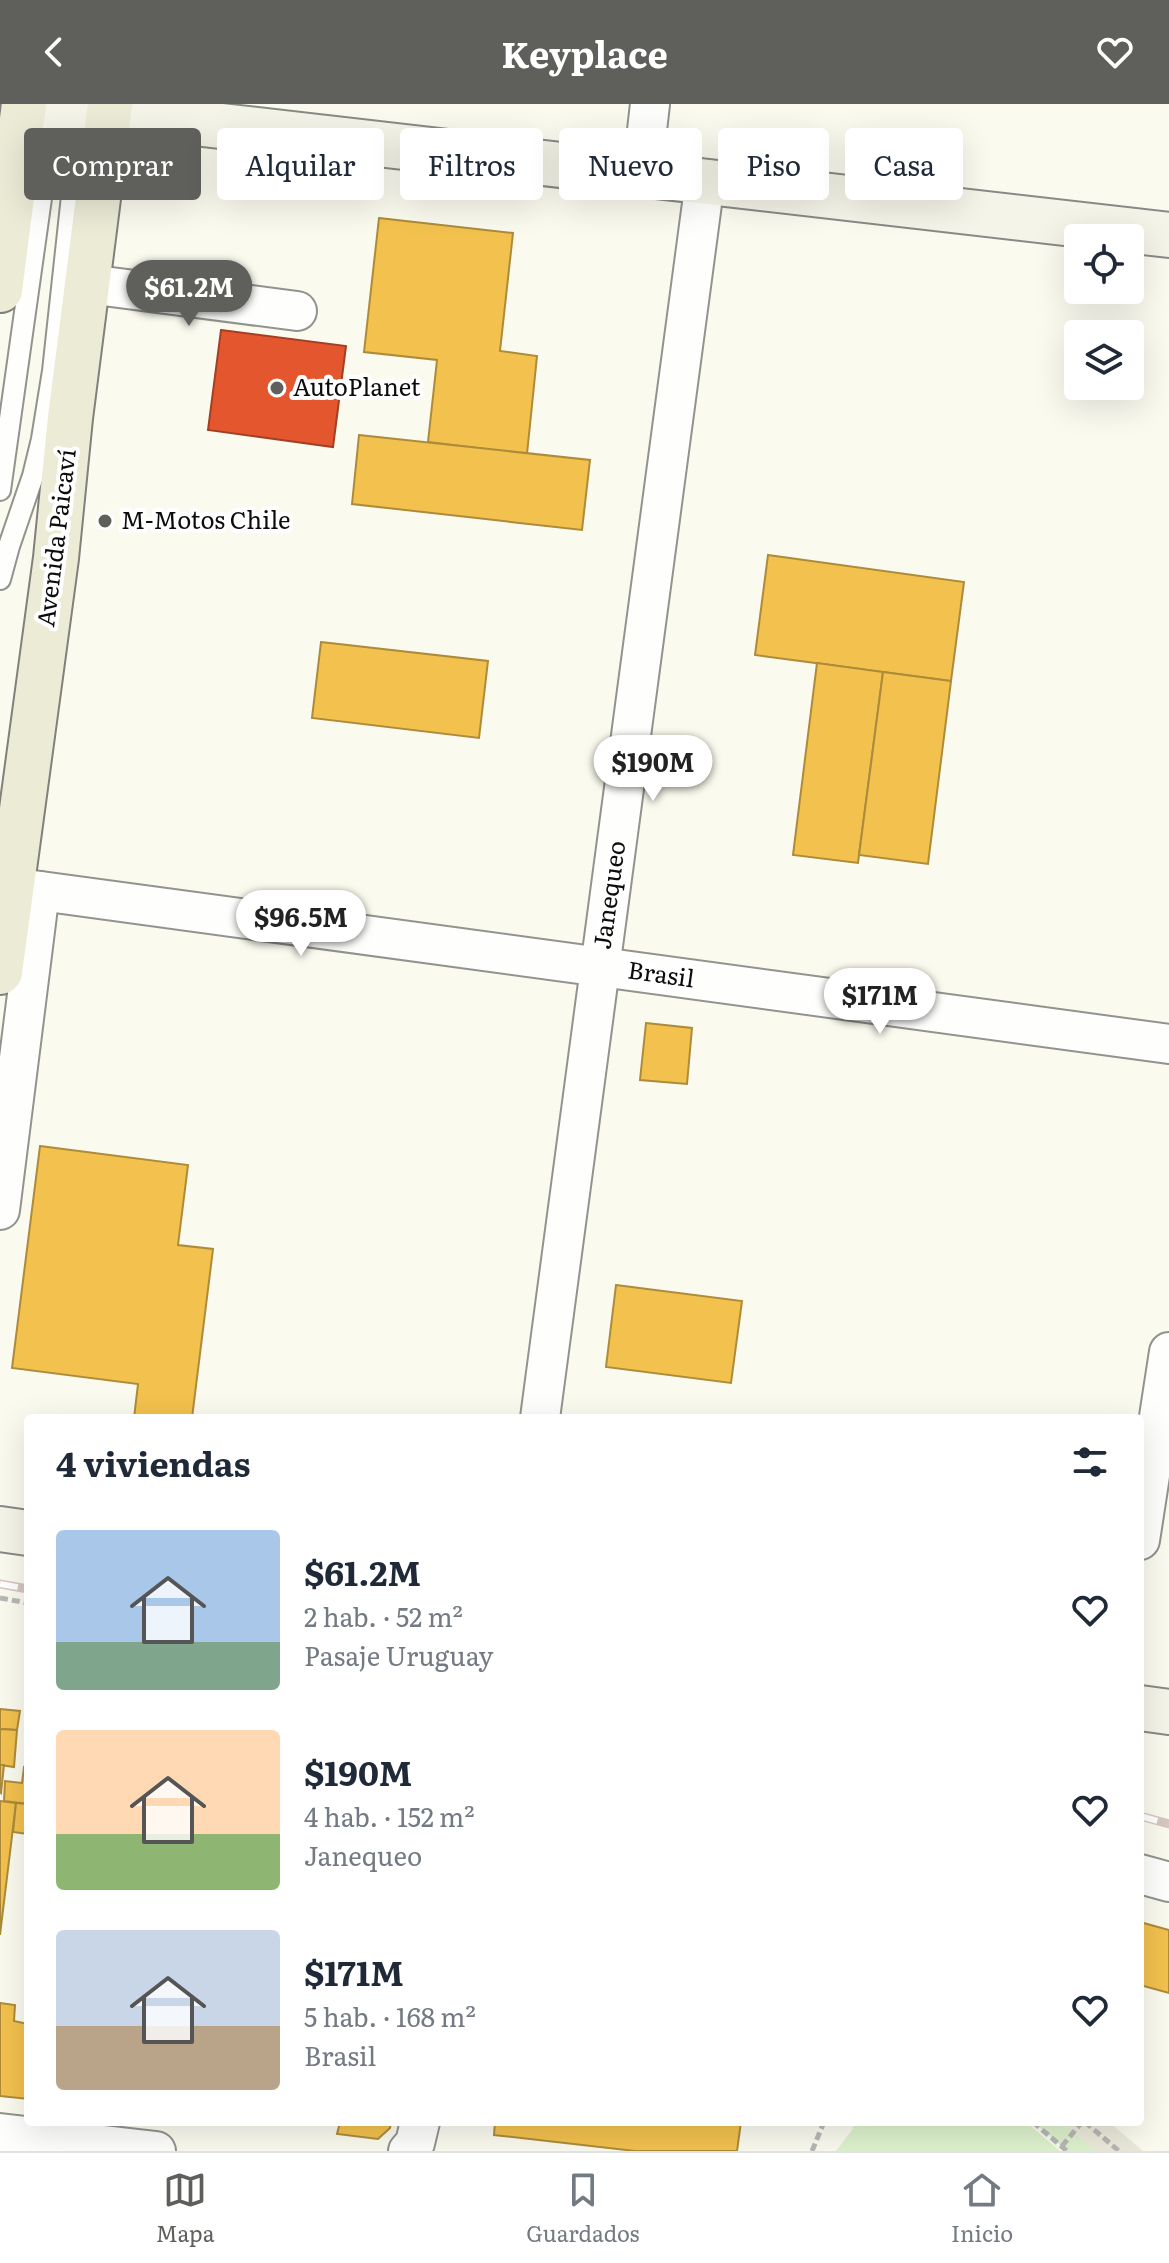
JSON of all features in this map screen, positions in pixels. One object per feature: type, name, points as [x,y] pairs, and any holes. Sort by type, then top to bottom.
[{"type":"main road","points":[[1,278],[67,106],[559,164]]},
{"type":"main road","name":"Avenida Paicaví","points":[[0,972],[26,889],[70,418],[88,284],[67,106]]},
{"type":"main road","points":[[702,181],[1169,235]]},
{"type":"main road","points":[[0,1529],[24,1532]]},
{"type":"main road","points":[[1144,1709],[1169,1712]]},
{"type":"street","points":[[647,128],[650,104]]},
{"type":"street","name":"Janequeo","points":[[541,1414],[705,181]]},
{"type":"street","points":[[88,284],[297,311]]},
{"type":"street","name":"Brasil","points":[[26,889],[1169,1044]]},
{"type":"street","name":"Avenida Paicaví","points":[[0,1210],[26,889]]},
{"type":"street","points":[[1144,1514],[1169,1352]]},
{"type":"street","points":[[1144,1875],[1169,1882]]},
{"type":"street","points":[[0,2133],[156,2151]]},
{"type":"lane","points":[[0,490],[43,184],[67,106]]},
{"type":"lane","points":[[0,579],[33,476],[53,371],[67,106]]},
{"type":"path","points":[[0,1598],[24,1602]]},
{"type":"path","points":[[812,2151],[822,2126]]},
{"type":"path","points":[[1038,2126],[1064,2149],[1081,2126]]},
{"type":"path","points":[[1089,2126],[1119,2151]]},
{"type":"green space","points":[[853,2126],[1031,2126],[1060,2151],[836,2151]]},
{"type":"green space","points":[[1038,2126],[1067,2126],[1096,2151],[1067,2151]]},
{"type":"shaded area","points":[[1067,2126],[1114,2126],[1143,2151],[1096,2151]]},
{"type":"building: Viviendas","points":[[379,218],[513,233],[500,351],[537,356],[527,454],[428,442],[437,360],[364,352]]},
{"type":"building: Viviendas","points":[[359,435],[590,460],[582,530],[352,504]]},
{"type":"building: Viviendas","points":[[768,555],[964,582],[951,681],[755,655]]},
{"type":"building: Viviendas","points":[[321,642],[488,661],[479,738],[312,718]]},
{"type":"building: Viviendas","points":[[817,663],[883,672],[858,863],[793,855]]},
{"type":"building: Viviendas","points":[[883,672],[951,681],[928,864],[859,855]]},
{"type":"building: Viviendas","points":[[646,1023],[692,1028],[687,1084],[640,1080]]},
{"type":"building: Viviendas","points":[[40,1146],[188,1165],[178,1245],[213,1249],[192,1414],[134,1414],[138,1384],[12,1368]]},
{"type":"building: Viviendas","points":[[616,1285],[742,1301],[731,1383],[606,1367]]},
{"type":"building: Viviendas","points":[[0,1709],[20,1711],[17,1730],[0,1729]]},
{"type":"building: Viviendas","points":[[0,1729],[17,1730],[14,1767],[0,1765]]},
{"type":"building: Viviendas","points":[[0,1765],[4,1765],[1,1793],[0,1792]]},
{"type":"building: Viviendas","points":[[24,1767],[24,1804],[4,1801],[5,1781],[22,1783]]},
{"type":"building: Viviendas","points":[[0,1801],[16,1803],[0,1935]]},
{"type":"building: Viviendas","points":[[16,1803],[24,1804],[24,1833],[13,1832]]},
{"type":"building: Viviendas","points":[[1144,1923],[1169,1930],[1169,1993],[1144,1986]]},
{"type":"building: Viviendas","points":[[0,2003],[15,2005],[14,2021],[24,2023],[24,2099],[0,2096]]},
{"type":"building: Viviendas","points":[[339,2126],[390,2126],[378,2139],[337,2134]]},
{"type":"building: Viviendas","points":[[495,2126],[740,2126],[737,2151],[635,2151],[494,2135]]},
{"type":"building: Comercios","name":"AutoPlanet","points":[[221,330],[346,346],[333,447],[208,430]]},
{"type":"railway","points":[[0,1584],[24,1588]]},
{"type":"railway","points":[[1144,1817],[1169,1824]]},
{"type":"place","name":"AutoPlanet","points":[[277,388]]},
{"type":"place","name":"M-Motos Chile","points":[[105,521]]}]
